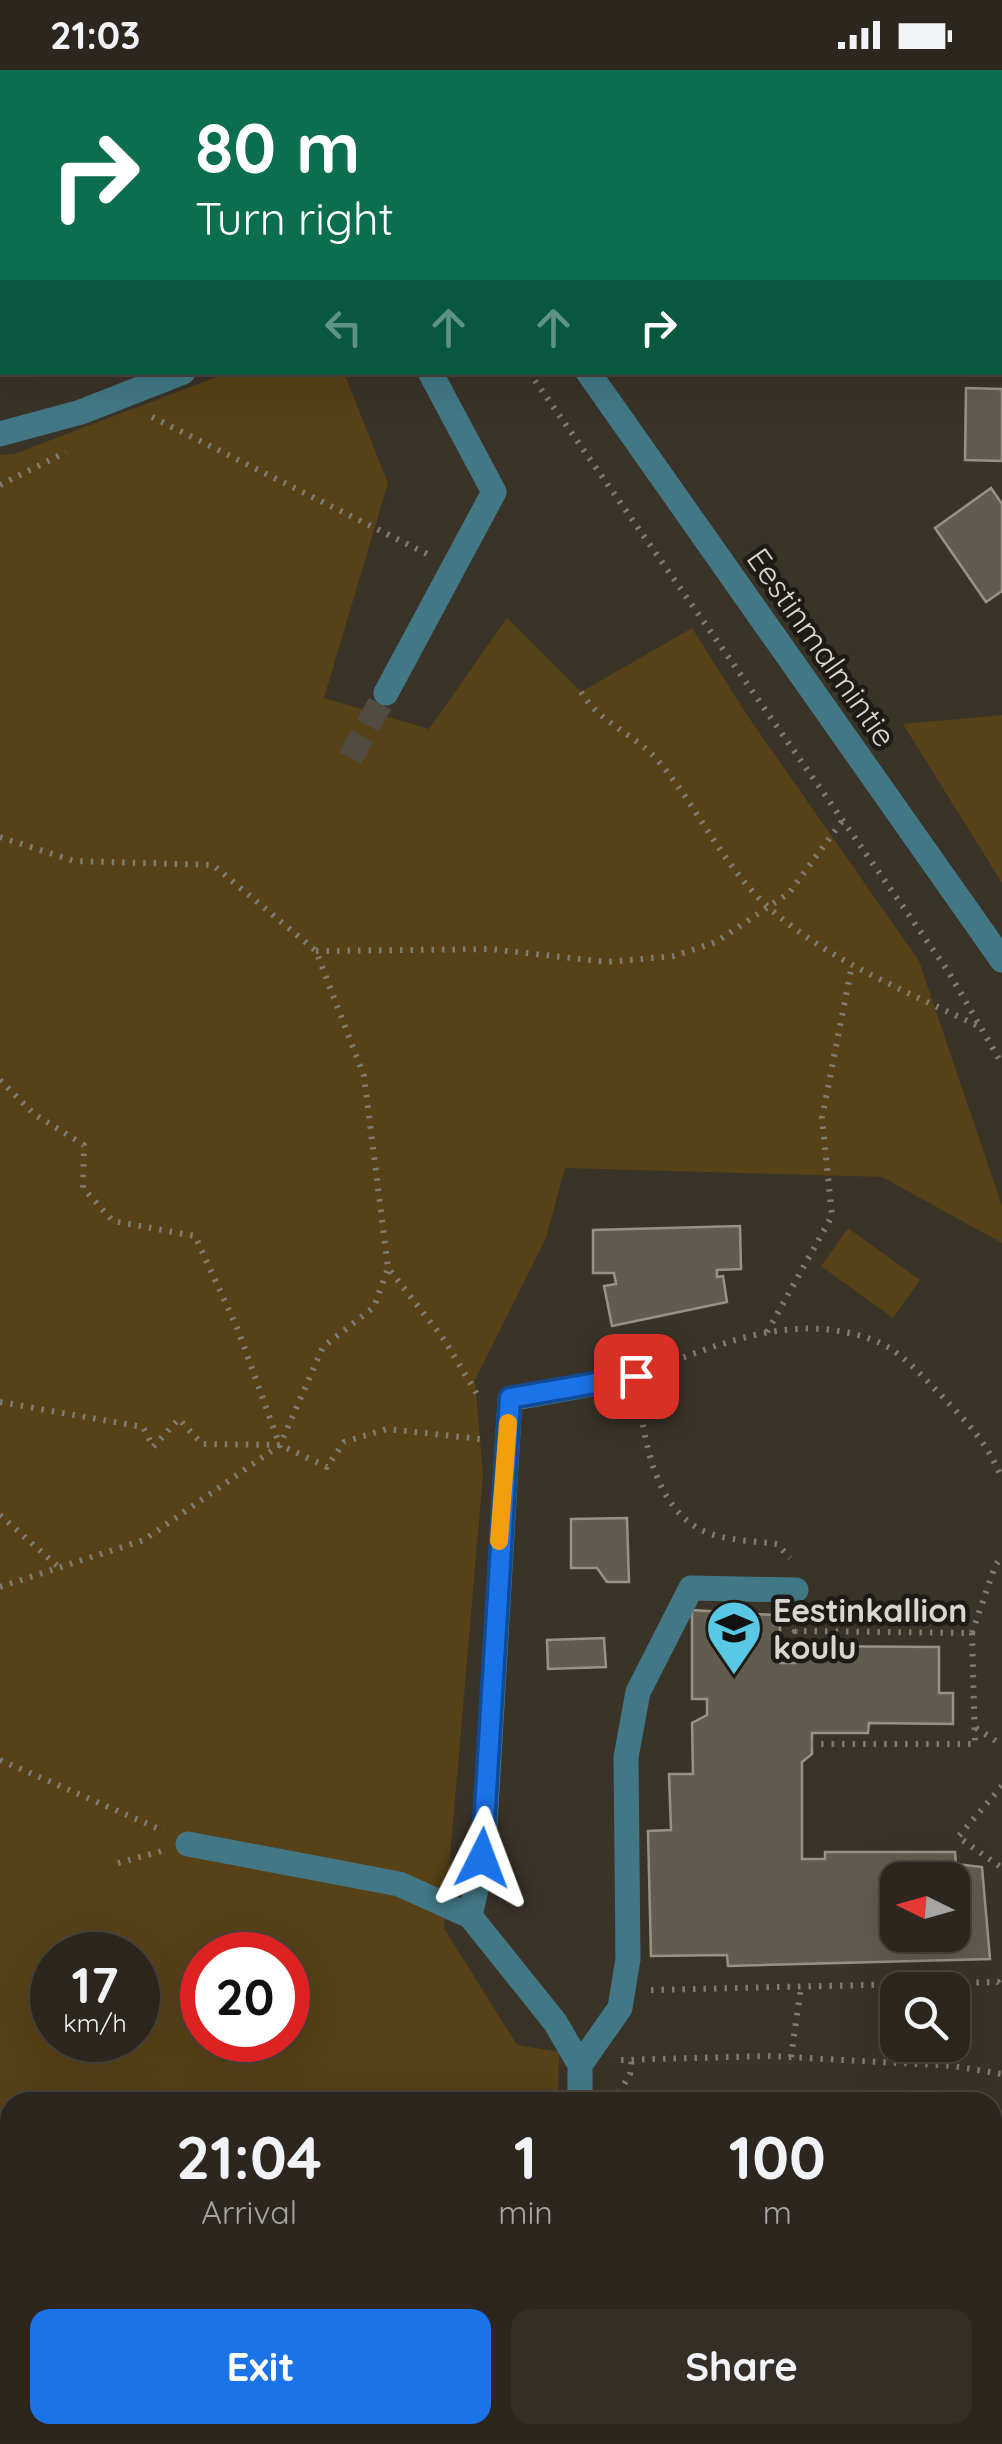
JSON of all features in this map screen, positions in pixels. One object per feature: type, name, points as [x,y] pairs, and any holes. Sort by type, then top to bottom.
[{"type":"street","points":[[0,434],[115,399],[175,375]]},
{"type":"street","points":[[386,693],[494,492],[432,375]]},
{"type":"street","name":"Eestinmalmintie","points":[[590,375],[1002,960]]},
{"type":"street","points":[[470,1916],[482,1858],[510,1398],[636,1376]]},
{"type":"street","points":[[580,2065],[620,2008],[628,1959],[626,1756],[638,1692],[692,1588],[796,1590]]},
{"type":"street","points":[[188,1844],[399,1884],[470,1916],[555,2022],[580,2065],[580,2092]]},
{"type":"path","points":[[531,375],[948,971],[1002,1064]]},
{"type":"path","points":[[115,399],[453,568]]},
{"type":"path","points":[[581,692],[593,712],[630,733],[660,763],[711,840],[766,905],[852,965],[981,1028]]},
{"type":"path","points":[[316,951],[490,950],[607,962],[674,956],[716,942],[766,905],[790,893],[843,820]]},
{"type":"path","points":[[0,837],[74,861],[213,865],[316,951],[364,1076],[388,1268],[374,1306],[324,1347],[280,1444],[144,1540],[62,1570],[0,1586]]},
{"type":"path","points":[[767,1332],[832,1216],[822,1118],[852,965]]},
{"type":"path","points":[[0,1080],[34,1114],[84,1145],[83,1188],[113,1222],[195,1236],[238,1330],[280,1444]]},
{"type":"path","points":[[388,1268],[443,1338],[506,1442]]},
{"type":"path","points":[[788,1664],[788,1643],[795,1632],[794,1562],[777,1544],[715,1536],[698,1529],[670,1501],[662,1490],[644,1431],[636,1376],[735,1336],[803,1328],[874,1340],[912,1366],[987,1442],[1002,1478]]},
{"type":"path","points":[[0,1402],[143,1427],[153,1447],[179,1419],[202,1444],[280,1444],[327,1466],[344,1442],[387,1429],[506,1442]]},
{"type":"path","points":[[0,1515],[62,1570]]},
{"type":"path","points":[[812,1744],[975,1744],[972,1633],[994,1566],[1002,1556]]},
{"type":"path","points":[[795,1632],[972,1633]]},
{"type":"path","points":[[975,1727],[1002,1744]]},
{"type":"path","points":[[0,1760],[94,1798],[188,1844]]},
{"type":"path","points":[[1002,1786],[958,1837],[1002,1868]]},
{"type":"path","points":[[118,1864],[188,1844]]},
{"type":"path","points":[[623,1991],[1001,1982]]},
{"type":"path","points":[[791,2057],[801,1987]]},
{"type":"path","points":[[620,2092],[630,2074],[632,2058],[791,2057],[953,2066],[1002,2074]]},
{"type":"shaded area","points":[[222,375],[345,375],[388,483],[324,698],[429,729],[507,618],[581,692],[692,628],[747,715],[919,961],[1002,1206],[1002,1243],[882,1177],[565,1168],[546,1238],[475,1380],[483,1475],[444,1928],[517,2045],[559,2052],[558,2092],[0,2092],[0,455],[14,454]]},
{"type":"shaded area","points":[[1002,715],[1002,883],[903,724]]},
{"type":"shaded area","points":[[848,1228],[920,1280],[893,1318],[821,1266]]},
{"type":"building","points":[[966,388],[1002,389],[1002,461],[965,460]]},
{"type":"building","points":[[991,488],[1002,504],[1002,591],[986,602],[935,528]]},
{"type":"building","points":[[740,1226],[741,1269],[717,1270],[717,1277],[723,1276],[727,1302],[612,1326],[604,1286],[616,1284],[614,1273],[593,1273],[593,1230]]},
{"type":"building","points":[[627,1518],[629,1582],[607,1582],[597,1568],[571,1568],[571,1519]]},
{"type":"building","points":[[692,1610],[774,1615],[774,1625],[780,1625],[780,1663],[795,1663],[795,1646],[939,1647],[939,1693],[953,1693],[953,1724],[869,1723],[868,1733],[812,1733],[812,1754],[802,1762],[802,1859],[825,1859],[825,1852],[955,1852],[956,1862],[880,1862],[880,1952],[970,1952],[970,1866],[982,1867],[990,1959],[728,1966],[727,1955],[651,1956],[648,1831],[671,1830],[669,1774],[693,1774],[692,1723],[707,1715],[707,1699],[692,1699]]},
{"type":"building","points":[[604,1638],[606,1667],[548,1669],[547,1640]]},
{"type":"tunnel","points":[[350,758],[386,693]]},
{"type":"slow traffic","points":[[499,1541],[508,1423]]},
{"type":"place","name":"Eestinkallion koulu","points":[[734,1677]]},
{"type":"route","points":[[482,1858],[510,1398],[636,1376]]}]
